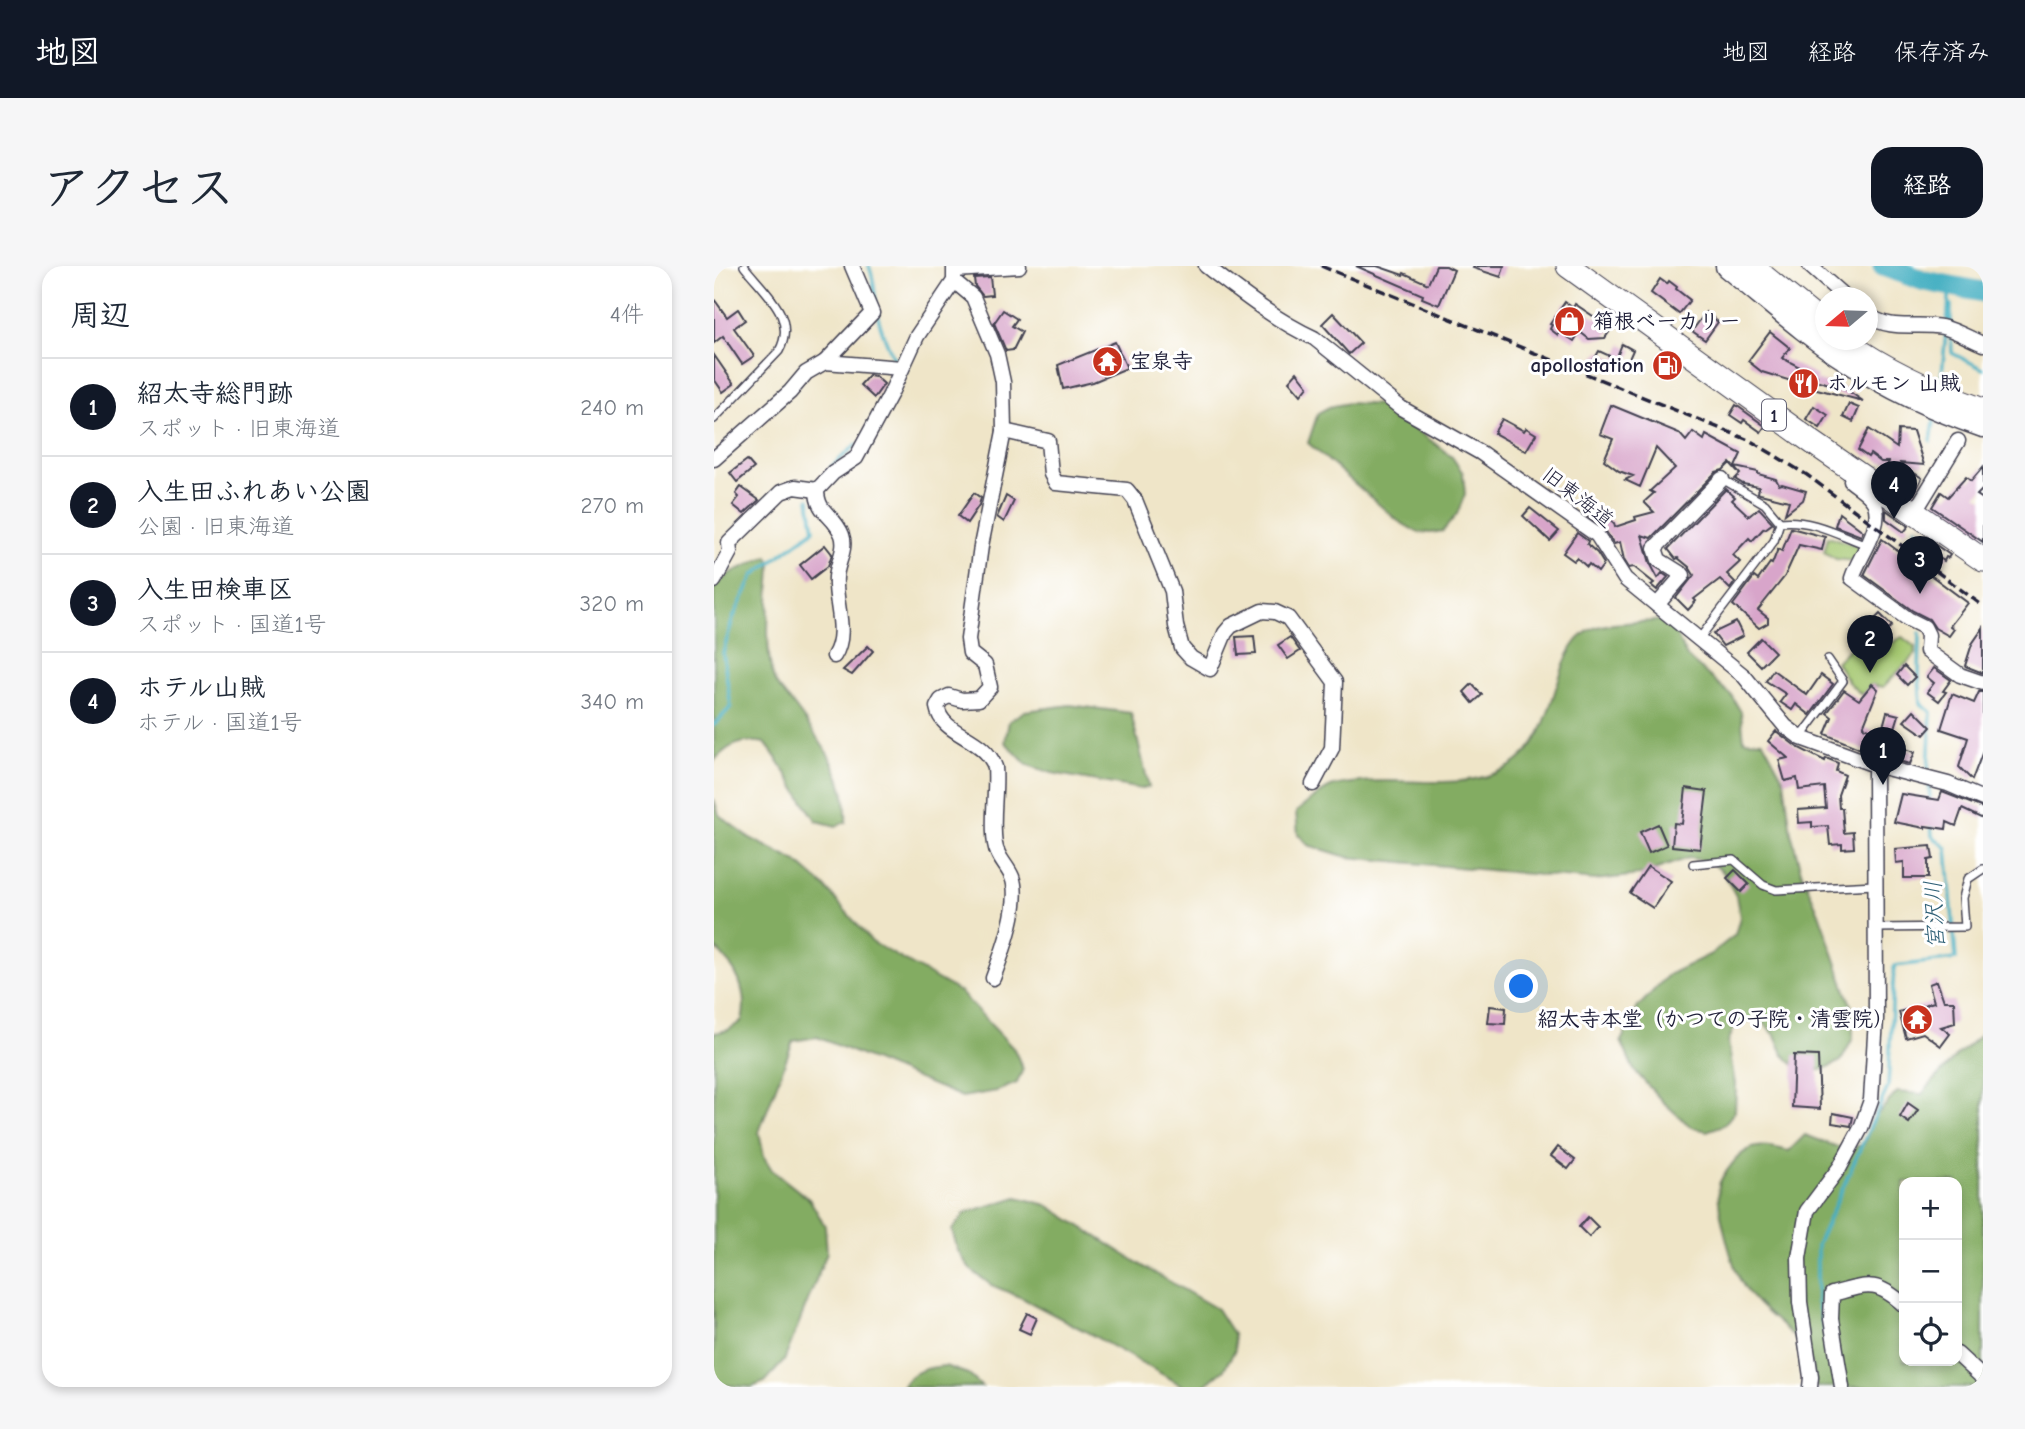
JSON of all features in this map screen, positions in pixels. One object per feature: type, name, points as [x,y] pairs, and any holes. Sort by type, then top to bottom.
[{"type":"highway","name":"1","points":[[1569,266],[1812,442],[1983,560]]},
{"type":"highway","points":[[1713,266],[1815,349],[1872,387],[1912,408],[1983,436]]},
{"type":"highway","points":[[1728,266],[1847,359],[1886,383],[1927,403],[1983,425]]},
{"type":"highway","points":[[1751,266],[1815,319]]},
{"type":"highway","points":[[1860,350],[1908,379],[1983,410]]},
{"type":"street","points":[[714,459],[790,392],[806,373],[825,362],[872,313],[852,266]]},
{"type":"street","points":[[954,272],[1019,266]]},
{"type":"street","name":"旧東海道","points":[[1206,266],[1249,299],[1314,338],[1401,408],[1482,453],[1579,521],[1604,543],[1625,579],[1744,676],[1785,726],[1801,738],[1875,765],[1948,784],[1983,799]]},
{"type":"street","points":[[1810,266],[1834,287]]},
{"type":"street","points":[[834,656],[840,646],[836,575],[843,551],[843,536],[832,517],[821,510],[817,502],[817,490],[833,474],[856,458],[917,336],[954,272]]},
{"type":"street","points":[[954,272],[973,297],[997,354],[1003,382],[1004,431],[981,546],[968,639],[970,653],[985,664],[990,687],[979,699],[962,700],[949,696],[941,700],[937,707],[943,720],[985,749],[995,767],[995,843],[999,859],[1012,876],[1014,886],[1011,926],[993,978]]},
{"type":"street","points":[[1878,320],[1892,326],[1943,327],[1983,344]]},
{"type":"street","points":[[825,362],[902,368]]},
{"type":"street","points":[[1004,431],[1048,441],[1051,474],[1056,483],[1127,490],[1135,500],[1172,592],[1182,648],[1191,658],[1210,669],[1224,633],[1231,626],[1262,611],[1275,612],[1287,618],[1335,682],[1332,748],[1313,784]]},
{"type":"street","points":[[1914,513],[1958,441]]},
{"type":"street","points":[[1812,442],[1814,452],[1874,502],[1874,524],[1852,578],[1908,619],[1924,627],[1927,651],[1960,675],[1983,683]]},
{"type":"street","points":[[1657,605],[1683,575],[1659,560],[1655,548],[1722,479]]},
{"type":"street","points":[[714,581],[730,552],[729,542],[781,492],[795,486],[817,490]]},
{"type":"street","points":[[1810,1387],[1811,1377],[1800,1302],[1799,1258],[1807,1211],[1840,1167],[1861,1128],[1871,1100],[1876,1019],[1875,765]]},
{"type":"street","points":[[1842,1387],[1831,1319],[1832,1294],[1869,1284],[1890,1292],[1901,1303]]},
{"type":"street","points":[[1962,1359],[1983,1378]]},
{"type":"lane","points":[[714,419],[779,351],[786,339],[785,324],[780,311],[744,266]]},
{"type":"lane","points":[[1722,479],[1765,504],[1780,522]]},
{"type":"lane","points":[[1780,522],[1793,521],[1822,528],[1867,545]]},
{"type":"lane","points":[[1699,639],[1774,541],[1780,522]]},
{"type":"lane","points":[[1801,738],[1843,681],[1828,659]]},
{"type":"lane","points":[[1693,864],[1734,860],[1763,885],[1776,890],[1875,885]]},
{"type":"lane","points":[[1875,928],[1965,927],[1963,898],[1968,879],[1983,869]]},
{"type":"green space","points":[[1348,403],[1385,405],[1452,457],[1463,473],[1465,494],[1457,514],[1443,531],[1417,532],[1398,521],[1308,443],[1318,413],[1329,407]]},
{"type":"green space","points":[[1828,536],[1859,546],[1853,561],[1836,559],[1824,552]]},
{"type":"green space","points":[[768,556],[771,564],[768,624],[771,670],[775,682],[814,733],[838,775],[846,805],[846,822],[836,826],[817,821],[765,743],[737,744],[725,750],[714,761],[714,587],[730,573]]},
{"type":"green space","points":[[1662,620],[1676,634],[1687,657],[1731,695],[1741,712],[1744,740],[1763,741],[1784,780],[1791,832],[1801,871],[1819,913],[1853,1011],[1853,1038],[1841,1061],[1822,1070],[1800,1071],[1783,1054],[1775,1035],[1762,1021],[1747,1021],[1735,1025],[1728,1042],[1736,1090],[1735,1111],[1724,1125],[1707,1131],[1691,1127],[1662,1101],[1634,1070],[1621,1041],[1638,1007],[1668,975],[1711,954],[1735,935],[1740,917],[1736,896],[1723,872],[1709,861],[1688,858],[1640,875],[1595,880],[1347,857],[1308,845],[1298,834],[1296,812],[1322,792],[1338,785],[1371,781],[1449,782],[1487,776],[1505,769],[1523,756],[1536,739],[1546,719],[1566,659],[1575,643],[1588,631],[1604,625]]},
{"type":"green space","points":[[1867,630],[1885,648],[1902,637],[1915,647],[1916,654],[1883,687],[1871,685],[1862,695],[1849,683],[1836,662]]},
{"type":"green space","points":[[1070,705],[1131,713],[1149,787],[1141,789],[1052,773],[1027,765],[1005,742],[1009,721],[1025,711]]},
{"type":"green space","points":[[714,799],[719,815],[748,837],[797,862],[824,886],[872,942],[960,992],[1014,1049],[1023,1069],[1017,1083],[997,1091],[962,1097],[817,1037],[793,1041],[759,1132],[764,1157],[772,1170],[810,1200],[825,1226],[827,1252],[784,1361],[765,1382],[752,1387],[723,1385],[714,1379],[714,1033],[728,1030],[742,1021],[744,1000],[739,980],[729,962],[714,947]]},
{"type":"green space","points":[[1983,1033],[1983,1387],[1816,1387],[1813,1369],[1798,1341],[1764,1310],[1739,1277],[1729,1250],[1719,1203],[1720,1182],[1742,1153],[1756,1147],[1789,1151],[1805,1135],[1846,1150],[1864,1144],[1874,1118],[1897,1092],[1922,1094],[1955,1057]]},
{"type":"green space","points":[[1017,1197],[1047,1205],[1141,1265],[1217,1309],[1233,1334],[1235,1350],[1224,1369],[1203,1387],[1185,1387],[1083,1330],[991,1285],[970,1269],[958,1251],[952,1230],[965,1213]]},
{"type":"green space","points":[[945,1366],[968,1374],[982,1387],[902,1387],[910,1377],[920,1371]]},
{"type":"building","points":[[1356,266],[1377,266],[1403,275],[1404,273],[1428,284],[1436,266],[1446,266],[1454,270],[1439,305],[1422,298],[1423,295]]},
{"type":"building","points":[[1504,266],[1501,277],[1473,268]]},
{"type":"building","points":[[990,277],[992,295],[983,296],[975,286],[974,278]]},
{"type":"building","points":[[1660,279],[1667,284],[1669,281],[1690,300],[1679,314],[1651,293]]},
{"type":"building","points":[[714,299],[727,317],[738,309],[745,320],[734,328],[754,356],[742,364],[723,336],[714,343]]},
{"type":"building","name":"箱根ベーカリー","points":[[1565,302],[1573,308],[1575,304],[1596,318],[1599,315],[1614,325],[1605,338],[1589,339],[1580,332],[1574,341],[1560,332],[1558,335],[1550,329],[1550,324]]},
{"type":"building","points":[[1003,310],[1017,319],[1012,326],[1022,332],[1013,350],[1006,351],[994,323]]},
{"type":"building","points":[[1706,312],[1718,322],[1705,340],[1692,331]]},
{"type":"building","points":[[1333,313],[1361,343],[1349,354],[1322,324]]},
{"type":"building","points":[[1770,332],[1790,348],[1782,358],[1817,376],[1811,387],[1762,372],[1748,361]]},
{"type":"building","points":[[1115,342],[1127,368],[1093,382],[1063,389],[1058,365]]},
{"type":"building","points":[[1622,344],[1633,350],[1625,368],[1619,365],[1616,370],[1594,360],[1599,351],[1616,359]]},
{"type":"building","points":[[714,355],[734,384],[723,392],[714,379]]},
{"type":"building","points":[[1297,372],[1308,386],[1301,395],[1289,381]]},
{"type":"building","points":[[869,375],[875,376],[884,384],[874,398],[860,385]]},
{"type":"building","points":[[1815,380],[1844,388],[1863,401],[1813,388]]},
{"type":"building","points":[[1849,404],[1859,408],[1853,422],[1843,417]]},
{"type":"building","points":[[1611,405],[1679,433],[1686,441],[1693,432],[1704,440],[1706,435],[1741,454],[1735,467],[1776,479],[1779,485],[1806,491],[1803,500],[1785,514],[1789,501],[1760,494],[1759,487],[1743,484],[1735,479],[1740,474],[1730,463],[1723,470],[1716,472],[1651,538],[1642,535],[1650,563],[1658,578],[1662,573],[1668,577],[1657,590],[1651,585],[1654,583],[1634,567],[1629,568],[1624,560],[1620,542],[1614,544],[1603,527],[1588,517],[1595,507],[1614,523],[1615,527],[1636,520],[1635,517],[1654,512],[1644,502],[1654,493],[1650,491],[1675,468],[1656,448],[1640,487],[1625,480],[1633,476],[1619,471],[1604,460],[1613,439],[1600,434]]},
{"type":"building","points":[[1736,405],[1765,426],[1761,432],[1744,420],[1742,423],[1730,415]]},
{"type":"building","points":[[1814,406],[1828,415],[1820,428],[1806,419]]},
{"type":"building","points":[[1502,419],[1536,434],[1526,451],[1494,433]]},
{"type":"building","points":[[1869,429],[1897,448],[1898,430],[1913,431],[1924,465],[1899,463],[1922,478],[1914,494],[1884,469],[1889,462],[1881,462],[1870,454],[1868,457],[1858,450]]},
{"type":"building","points":[[747,460],[754,468],[737,482],[730,473]]},
{"type":"building","points":[[1983,467],[1983,489],[1977,495],[1983,499],[1983,542],[1932,507],[1941,492],[1948,497],[1966,477],[1971,481]]},
{"type":"building","points":[[741,487],[759,500],[744,514],[733,505],[739,497],[736,494]]},
{"type":"building","points":[[1726,489],[1735,497],[1732,500],[1749,516],[1759,508],[1773,523],[1752,541],[1749,538],[1733,555],[1740,562],[1727,574],[1735,582],[1730,589],[1720,579],[1694,599],[1696,601],[1688,610],[1676,598],[1694,575],[1689,567],[1676,559],[1668,549]]},
{"type":"building","points":[[974,493],[981,498],[967,523],[958,516]]},
{"type":"building","points":[[1006,496],[1014,501],[1004,522],[997,517]]},
{"type":"building","points":[[1530,508],[1559,531],[1550,541],[1523,516]]},
{"type":"building","points":[[1886,510],[1909,526],[1904,532],[1886,519]]},
{"type":"building","points":[[1839,513],[1863,531],[1861,536],[1835,526]]},
{"type":"building","points":[[1791,528],[1825,537],[1822,550],[1799,545],[1785,576],[1758,610],[1768,618],[1768,623],[1759,628],[1733,605],[1754,577],[1758,580],[1770,563],[1772,564],[1778,549],[1782,551]]},
{"type":"building","points":[[1577,533],[1588,541],[1587,544],[1604,564],[1598,572],[1589,564],[1587,567],[1577,558],[1574,561],[1563,553]]},
{"type":"building","points":[[1926,538],[1950,555],[1948,558],[1944,561],[1929,551],[1931,548],[1927,545]]},
{"type":"building","points":[[1882,539],[1968,603],[1950,626],[1954,629],[1949,636],[1935,628],[1929,619],[1913,611],[1864,575]]},
{"type":"building","points":[[825,545],[832,554],[828,566],[811,579],[800,565]]},
{"type":"building","points":[[1880,614],[1892,626],[1885,632],[1881,628],[1876,633],[1869,625]]},
{"type":"building","points":[[1736,622],[1743,636],[1723,646],[1713,633]]},
{"type":"building","points":[[1983,628],[1983,673],[1965,666],[1972,644]]},
{"type":"building","points":[[1254,636],[1256,654],[1238,655],[1236,637]]},
{"type":"building","points":[[1290,637],[1300,651],[1288,659],[1278,645]]},
{"type":"building","points":[[1761,638],[1775,652],[1761,666],[1747,652]]},
{"type":"building","points":[[868,646],[873,651],[852,675],[843,670]]},
{"type":"building","points":[[1904,666],[1915,677],[1907,685],[1897,675]]},
{"type":"building","points":[[1934,668],[1951,680],[1939,701],[1927,692],[1934,683],[1927,677]]},
{"type":"building","points":[[1773,670],[1807,695],[1821,675],[1833,684],[1810,715],[1796,704],[1792,710],[1780,702],[1786,694],[1766,681]]},
{"type":"building","points":[[1472,684],[1482,695],[1473,703],[1464,692]]},
{"type":"building","points":[[1872,684],[1878,689],[1863,727],[1881,734],[1887,712],[1899,715],[1890,744],[1915,752],[1910,764],[1878,756],[1825,734],[1832,717],[1827,713],[1844,690],[1859,700]]},
{"type":"building","points":[[1979,692],[1983,692],[1983,751],[1972,780],[1959,767],[1968,738],[1941,729],[1952,694],[1974,703]]},
{"type":"building","points":[[1914,710],[1931,727],[1924,735],[1904,721]]},
{"type":"building","points":[[1776,731],[1797,747],[1825,761],[1826,758],[1838,763],[1836,771],[1845,775],[1838,795],[1839,808],[1842,808],[1844,833],[1853,832],[1854,848],[1842,849],[1842,844],[1830,845],[1828,826],[1812,827],[1812,822],[1799,823],[1798,810],[1826,808],[1824,787],[1799,790],[1797,778],[1785,781],[1779,760],[1788,758],[1768,741]]},
{"type":"building","points":[[1686,788],[1707,791],[1700,849],[1672,846],[1674,823],[1682,824]]},
{"type":"building","points":[[1942,792],[1983,808],[1983,819],[1962,809],[1956,826],[1947,822],[1946,829],[1894,822],[1901,794],[1939,800]]},
{"type":"building","points":[[1658,824],[1667,845],[1649,853],[1640,832]]},
{"type":"building","points":[[1931,846],[1933,859],[1928,860],[1928,878],[1904,878],[1904,862],[1896,863],[1895,849]]},
{"type":"building","points":[[1648,866],[1671,881],[1653,908],[1630,893]]},
{"type":"building","points":[[1735,870],[1749,884],[1741,892],[1727,878]]},
{"type":"building","name":"紹太寺本堂（かつての子院・清雲院）","points":[[1937,981],[1944,1001],[1954,1001],[1955,1023],[1941,1027],[1950,1034],[1941,1046],[1923,1033],[1906,1038],[1899,1012],[1934,1002],[1929,984]]},
{"type":"building","points":[[1490,1006],[1506,1008],[1505,1024],[1488,1023]]},
{"type":"building","points":[[1794,1055],[1818,1056],[1820,1109],[1792,1107]]},
{"type":"building","points":[[1908,1103],[1918,1110],[1909,1123],[1900,1117]]},
{"type":"building","points":[[1833,1113],[1853,1117],[1851,1126],[1832,1123]]},
{"type":"building","points":[[1558,1147],[1575,1160],[1568,1169],[1551,1156]]},
{"type":"building","points":[[1588,1217],[1598,1227],[1589,1237],[1579,1227]]},
{"type":"building","points":[[1027,1313],[1037,1318],[1030,1334],[1019,1329]]},
{"type":"waterway","points":[[869,266],[879,322],[896,363]]},
{"type":"waterway","points":[[1883,266],[1925,281],[1983,292]]},
{"type":"waterway","name":"宮沢川","points":[[1947,324],[1950,285]]},
{"type":"waterway","name":"宮沢川","points":[[1951,305],[1951,325]]},
{"type":"waterway","name":"宮沢川","points":[[1941,384],[1946,332]]},
{"type":"waterway","points":[[1951,333],[1952,353],[1983,369]]},
{"type":"waterway","name":"宮沢川","points":[[1931,441],[1935,415]]},
{"type":"waterway","points":[[831,467],[857,444]]},
{"type":"waterway","points":[[714,725],[731,707],[723,653],[733,618],[754,575],[814,530],[809,499]]},
{"type":"waterway","name":"宮沢川","points":[[1916,528],[1922,550]]},
{"type":"waterway","name":"宮沢川","points":[[1920,633],[1921,704],[1931,712],[1928,773]]},
{"type":"waterway","name":"宮沢川","points":[[1929,784],[1930,801]]},
{"type":"waterway","name":"宮沢川","points":[[1829,1348],[1817,1302],[1817,1245],[1888,1087],[1894,966],[1956,959],[1947,848],[1932,836],[1931,823]]},
{"type":"railway","points":[[1321,266],[1751,441],[1807,475],[1983,606]]},
{"type":"place","name":"箱根ベーカリー","points":[[1570,321]]},
{"type":"place","name":"宝泉寺","points":[[1107,361]]},
{"type":"place","name":"apollostation","points":[[1667,365]]},
{"type":"place","name":"ホルモン 山賊","points":[[1804,383]]},
{"type":"place","name":"ホテル山賊","points":[[1894,519]]},
{"type":"place","name":"入生田検車区","points":[[1920,594]]},
{"type":"place","name":"入生田ふれあい公園","points":[[1870,673]]},
{"type":"place","name":"紹太寺総門跡","points":[[1883,785]]},
{"type":"place","name":"紹太寺本堂（かつての子院・清雲院）","points":[[1917,1019]]}]
